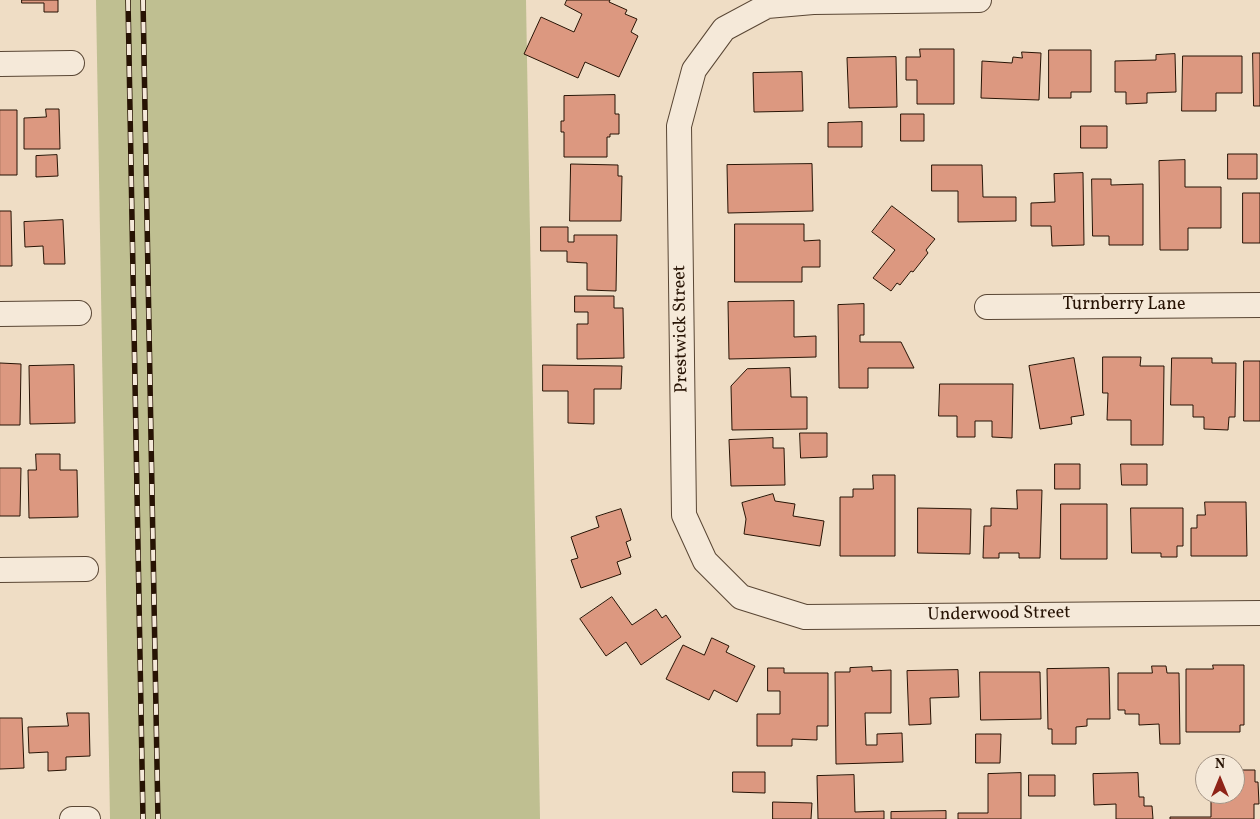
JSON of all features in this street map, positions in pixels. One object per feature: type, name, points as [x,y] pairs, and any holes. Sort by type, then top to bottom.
[{"type":"street","name":"Prestwick Street","points":[[741,597],[705,561],[684,515],[679,126],[694,70],[724,29],[766,6],[813,2],[979,0]]},
{"type":"street","points":[[0,64],[72,63]]},
{"type":"street","name":"Turnberry Lane","points":[[987,307],[1260,304]]},
{"type":"street","points":[[0,314],[79,313]]},
{"type":"street","points":[[0,570],[86,569]]},
{"type":"street","name":"Underwood Street","points":[[741,597],[805,617],[1260,612]]},
{"type":"street","points":[[72,819],[88,819]]},
{"type":"green space","points":[[96,0],[526,0],[540,819],[110,819]]},
{"type":"building","points":[[22,0],[58,0],[58,12],[44,12],[44,3],[22,3]]},
{"type":"building","points":[[567,0],[610,0],[609,2],[627,10],[625,14],[637,19],[631,32],[638,36],[619,77],[585,62],[578,78],[524,54],[541,17],[574,32],[582,14],[565,5]]},
{"type":"building","points":[[920,49],[954,49],[954,104],[917,104],[917,80],[906,80],[906,57],[920,57]]},
{"type":"building","points":[[1049,50],[1091,50],[1091,92],[1071,92],[1071,98],[1049,98]]},
{"type":"building","points":[[1022,52],[1041,53],[1039,100],[981,98],[982,61],[1012,63],[1013,57],[1022,58]]},
{"type":"building","points":[[1253,53],[1260,53],[1260,106],[1254,106]]},
{"type":"building","points":[[1175,54],[1176,92],[1147,93],[1147,103],[1126,104],[1126,92],[1115,92],[1115,61],[1156,60],[1156,55]]},
{"type":"building","points":[[1183,56],[1242,56],[1242,93],[1216,93],[1216,111],[1182,111]]},
{"type":"building","points":[[896,57],[897,107],[849,108],[847,58]]},
{"type":"building","points":[[802,72],[803,111],[754,112],[753,73]]},
{"type":"building","points":[[615,95],[615,114],[619,114],[619,134],[610,134],[610,137],[607,137],[607,157],[564,157],[564,132],[561,132],[561,121],[564,121],[564,96]]},
{"type":"building","points":[[46,109],[59,109],[60,149],[24,149],[24,118],[46,117]]},
{"type":"building","points":[[0,110],[17,110],[17,175],[0,175]]},
{"type":"building","points":[[901,114],[924,114],[924,141],[901,141]]},
{"type":"building","points":[[862,122],[862,147],[828,147],[828,123]]},
{"type":"building","points":[[1081,126],[1107,126],[1107,148],[1081,148]]},
{"type":"building","points":[[1228,154],[1257,154],[1257,179],[1228,179]]},
{"type":"building","points":[[57,155],[58,176],[36,177],[36,156]]},
{"type":"building","points":[[1185,160],[1185,187],[1221,187],[1221,228],[1188,228],[1188,250],[1160,250],[1159,161]]},
{"type":"building","points":[[571,164],[618,165],[618,176],[622,176],[621,221],[570,221]]},
{"type":"building","points":[[812,164],[813,211],[728,213],[727,165]]},
{"type":"building","points":[[932,165],[982,165],[983,197],[1016,197],[1016,221],[958,222],[958,191],[932,191]]},
{"type":"building","points":[[1083,173],[1084,245],[1052,246],[1051,226],[1031,226],[1031,203],[1055,202],[1054,174]]},
{"type":"building","points":[[1092,179],[1111,179],[1111,185],[1143,184],[1143,245],[1109,245],[1109,236],[1093,236]]},
{"type":"building","points":[[1243,193],[1260,193],[1260,243],[1243,243]]},
{"type":"building","points":[[892,206],[935,239],[926,250],[928,253],[913,272],[911,271],[900,285],[897,283],[891,291],[873,278],[895,250],[872,232]]},
{"type":"building","points":[[0,211],[11,211],[12,266],[0,266]]},
{"type":"building","points":[[63,220],[65,264],[44,264],[43,246],[25,247],[24,222]]},
{"type":"building","points":[[735,224],[804,224],[804,241],[820,240],[820,267],[802,267],[802,282],[735,282]]},
{"type":"building","points":[[541,227],[568,227],[568,242],[574,242],[574,235],[617,235],[616,291],[587,290],[587,263],[567,262],[567,251],[541,251]]},
{"type":"building","points":[[575,296],[614,296],[614,308],[623,308],[624,358],[577,359],[577,324],[588,324],[588,312],[575,312]]},
{"type":"building","points":[[794,301],[794,337],[816,336],[816,357],[729,359],[728,302]]},
{"type":"building","points":[[864,304],[864,335],[860,335],[860,342],[901,342],[914,368],[868,368],[868,388],[839,388],[838,305]]},
{"type":"building","points":[[1103,357],[1141,357],[1140,366],[1164,366],[1163,445],[1131,445],[1131,420],[1107,420],[1108,393],[1103,393]]},
{"type":"building","points":[[1074,358],[1084,415],[1071,417],[1072,424],[1040,429],[1029,366]]},
{"type":"building","points":[[1172,358],[1212,358],[1212,363],[1236,363],[1235,417],[1229,417],[1228,430],[1204,429],[1204,417],[1193,417],[1193,405],[1171,405]]},
{"type":"building","points":[[1244,361],[1260,361],[1260,421],[1244,421]]},
{"type":"building","points":[[0,363],[21,364],[20,425],[0,425]]},
{"type":"building","points":[[74,365],[75,423],[30,424],[29,366]]},
{"type":"building","points":[[543,365],[622,366],[621,389],[594,389],[594,424],[568,423],[568,391],[543,391]]},
{"type":"building","points":[[790,368],[791,397],[807,397],[807,429],[732,430],[731,386],[747,369]]},
{"type":"building","points":[[940,384],[1013,384],[1012,438],[992,437],[992,421],[975,421],[975,437],[957,437],[957,416],[939,416]]},
{"type":"building","points":[[800,433],[827,433],[827,457],[801,458]]},
{"type":"building","points":[[773,438],[773,448],[784,448],[785,485],[731,486],[729,440]]},
{"type":"building","points":[[36,454],[60,454],[60,470],[77,470],[78,517],[29,518],[28,470],[36,470]]},
{"type":"building","points":[[1055,464],[1080,464],[1080,489],[1055,489]]},
{"type":"building","points":[[1121,464],[1147,464],[1147,485],[1122,485]]},
{"type":"building","points":[[0,468],[21,468],[20,516],[0,516]]},
{"type":"building","points":[[873,475],[895,475],[895,556],[840,556],[840,497],[853,497],[853,489],[873,489]]},
{"type":"building","points":[[1017,490],[1042,490],[1040,558],[1019,558],[1019,553],[999,553],[999,558],[983,558],[984,526],[991,526],[991,508],[1017,509]]},
{"type":"building","points":[[773,494],[775,501],[795,504],[793,516],[824,521],[820,546],[744,534],[746,519],[742,503]]},
{"type":"building","points":[[1205,502],[1246,502],[1247,556],[1191,556],[1191,528],[1197,528],[1197,515],[1205,515]]},
{"type":"building","points":[[1061,504],[1107,504],[1107,559],[1061,559]]},
{"type":"building","points":[[918,508],[971,509],[970,554],[918,553]]},
{"type":"building","points":[[1131,508],[1183,508],[1183,546],[1177,546],[1177,557],[1161,557],[1161,553],[1132,553]]},
{"type":"building","points":[[621,509],[631,540],[626,542],[631,557],[617,562],[621,574],[581,588],[571,560],[578,558],[571,537],[599,527],[596,517]]},
{"type":"building","points":[[612,597],[632,625],[656,609],[662,618],[666,615],[681,637],[641,665],[626,642],[606,656],[580,619]]},
{"type":"building","points":[[712,638],[729,646],[726,652],[755,666],[737,702],[714,690],[709,700],[666,679],[683,645],[704,655]]},
{"type":"building","points":[[1213,665],[1244,665],[1244,725],[1240,725],[1240,732],[1186,732],[1186,669],[1213,669]]},
{"type":"building","points":[[1152,666],[1166,666],[1167,673],[1179,673],[1180,744],[1160,744],[1159,724],[1139,725],[1139,714],[1125,714],[1125,710],[1118,710],[1118,673],[1152,673]]},
{"type":"building","points":[[872,667],[872,671],[891,670],[891,713],[865,713],[866,745],[877,745],[877,734],[902,733],[903,762],[836,764],[835,672],[850,672],[850,668]]},
{"type":"building","points":[[768,668],[784,668],[784,673],[828,673],[828,726],[817,726],[817,740],[792,739],[792,746],[757,746],[757,714],[780,714],[780,691],[768,691]]},
{"type":"building","points":[[1109,668],[1110,719],[1087,719],[1087,726],[1076,727],[1076,744],[1052,744],[1052,729],[1048,729],[1047,669]]},
{"type":"building","points":[[958,670],[959,697],[930,698],[931,724],[909,725],[907,671]]},
{"type":"building","points":[[980,672],[1040,672],[1041,719],[981,720]]},
{"type":"building","points":[[67,713],[89,713],[90,756],[66,757],[66,770],[48,771],[48,752],[29,753],[28,727],[68,726]]},
{"type":"building","points":[[0,718],[22,718],[24,768],[0,769]]},
{"type":"building","points":[[976,734],[1001,734],[1000,763],[976,763]]},
{"type":"building","points":[[1245,770],[1255,770],[1255,782],[1258,782],[1259,804],[1254,804],[1254,819],[1170,819],[1170,817],[1211,817],[1211,804],[1245,804]]},
{"type":"building","points":[[733,772],[765,772],[765,793],[733,792]]},
{"type":"building","points":[[1021,773],[1021,819],[958,819],[958,813],[988,813],[988,774]]},
{"type":"building","points":[[1138,773],[1139,797],[1144,797],[1144,806],[1152,806],[1153,819],[1116,819],[1116,804],[1094,805],[1093,774]]},
{"type":"building","points":[[854,775],[855,812],[884,811],[884,819],[818,819],[817,776]]},
{"type":"building","points":[[1029,775],[1055,775],[1055,796],[1029,796]]},
{"type":"building","points":[[773,802],[812,803],[811,819],[773,819]]},
{"type":"building","points":[[946,811],[946,819],[891,819],[891,812]]},
{"type":"railway","points":[[128,0],[143,819]]},
{"type":"railway","points":[[143,0],[158,819]]}]
